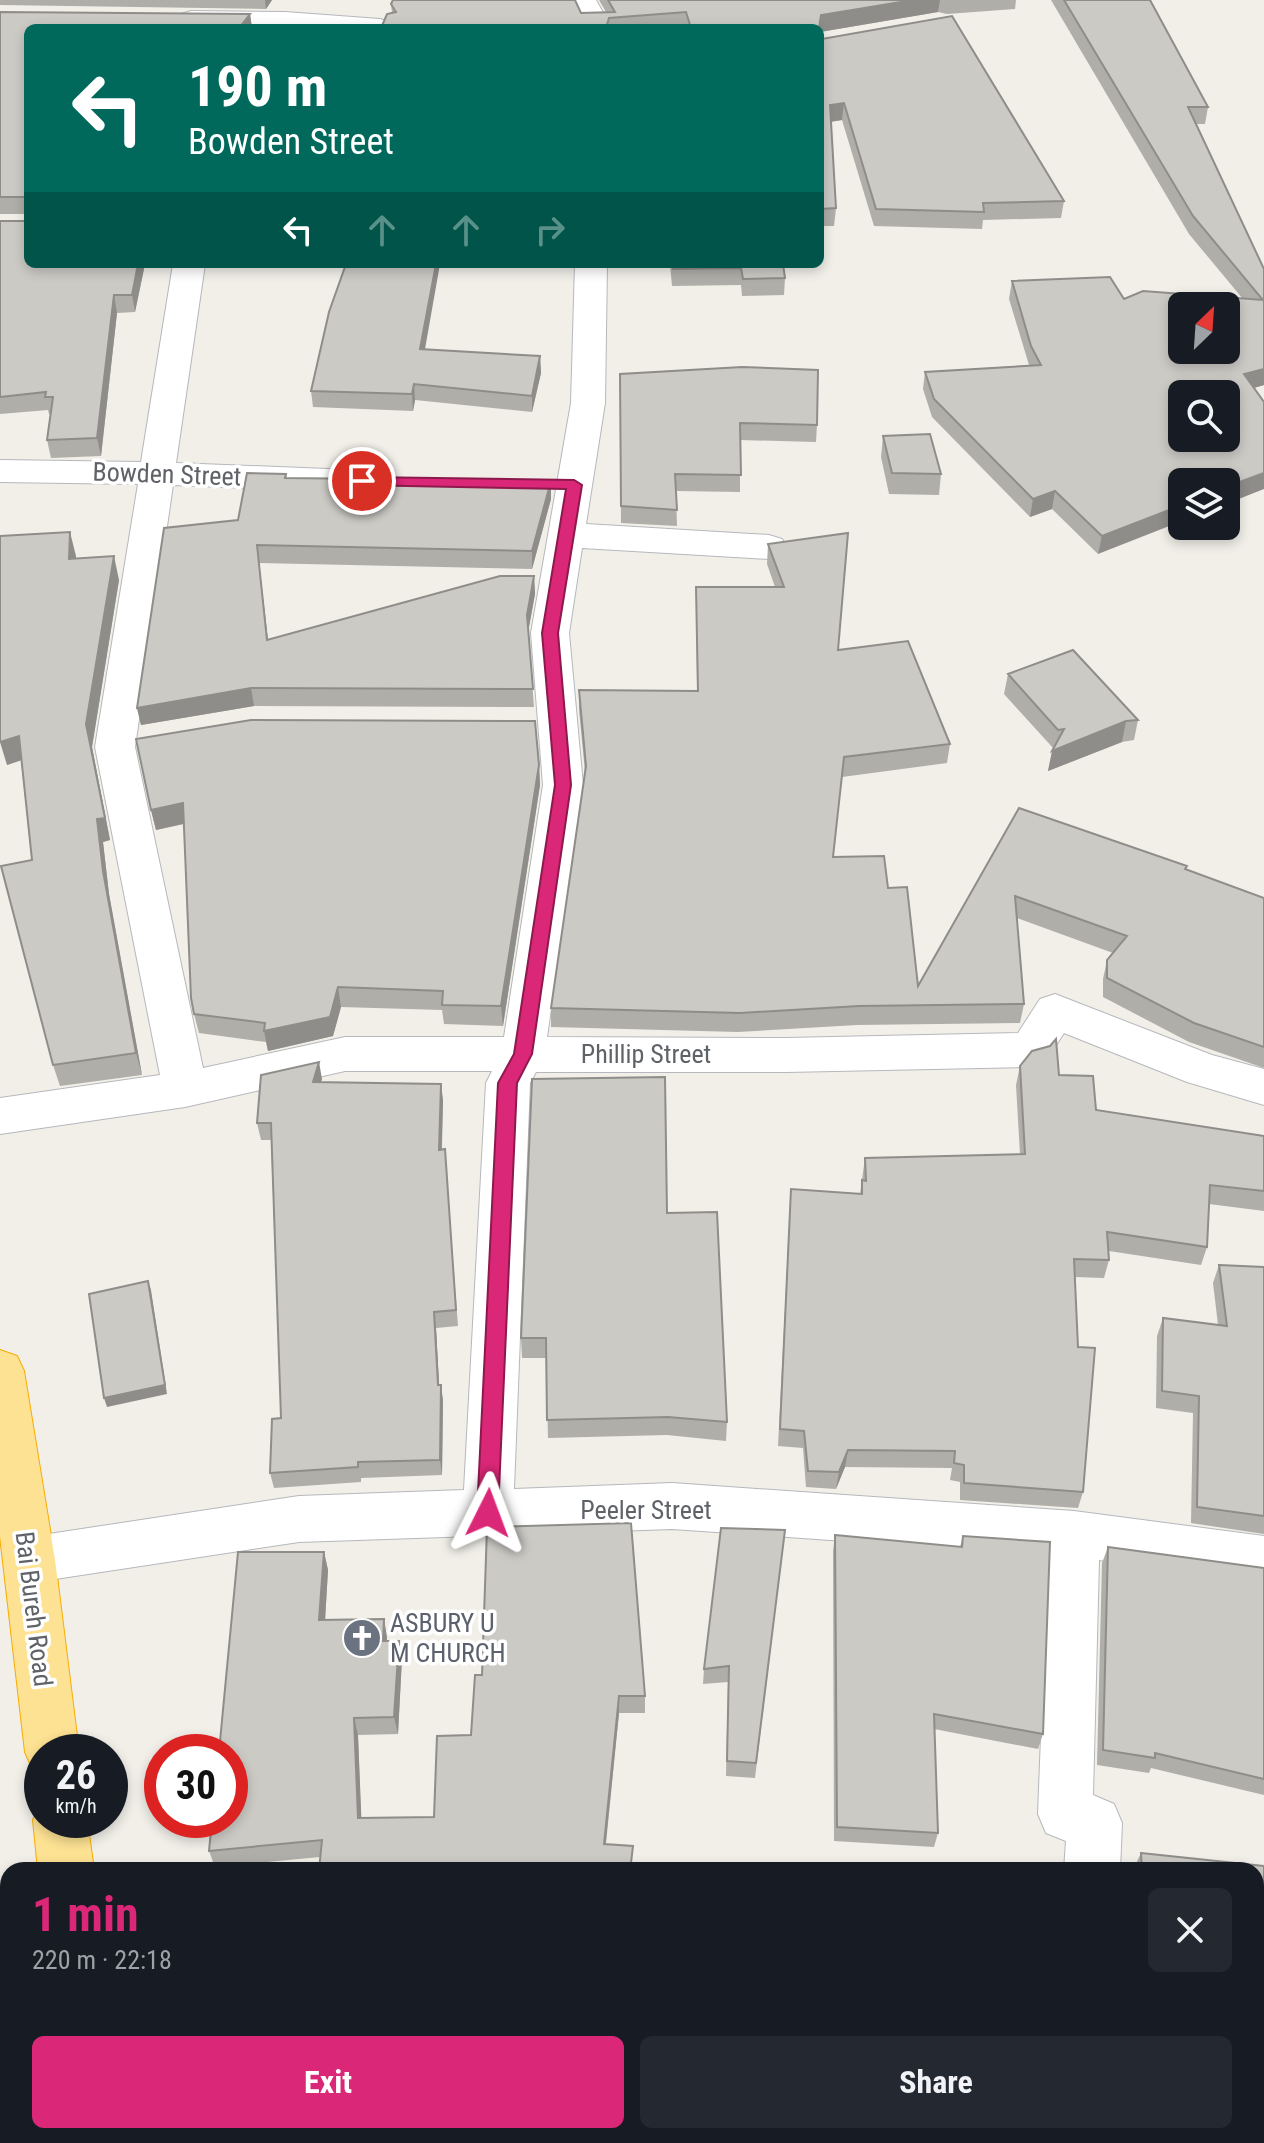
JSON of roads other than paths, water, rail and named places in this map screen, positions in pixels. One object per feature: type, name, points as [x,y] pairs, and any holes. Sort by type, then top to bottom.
[{"type":"highway","name":"Bai Bureh Road","points":[[0,1371],[29,1560],[50,1734]]},
{"type":"highway","points":[[62,1838],[65,1862]]},
{"type":"street","points":[[582,0],[596,24]]},
{"type":"street","points":[[159,19],[326,24]]},
{"type":"street","points":[[185,1089],[131,745],[159,473],[188,268]]},
{"type":"street","points":[[488,1513],[508,1083],[523,1054],[563,785],[543,724],[550,633],[566,535],[558,484],[588,403],[591,268]]},
{"type":"street","name":"Bowden Street","points":[[0,471],[159,473],[388,482]]},
{"type":"street","points":[[566,535],[769,547]]},
{"type":"street","name":"Phillip Street","points":[[0,1116],[185,1089],[345,1054],[786,1055],[1030,1050],[1055,1011],[1203,1070],[1264,1087]]},
{"type":"street","name":"Peeler Street","points":[[29,1560],[299,1519],[672,1506],[1074,1534],[1264,1559]]},
{"type":"street","points":[[1074,1534],[1065,1814],[1095,1823],[1093,1862]]},
{"type":"place","name":"ASBURY U M CHURCH","points":[[362,1638]]}]
